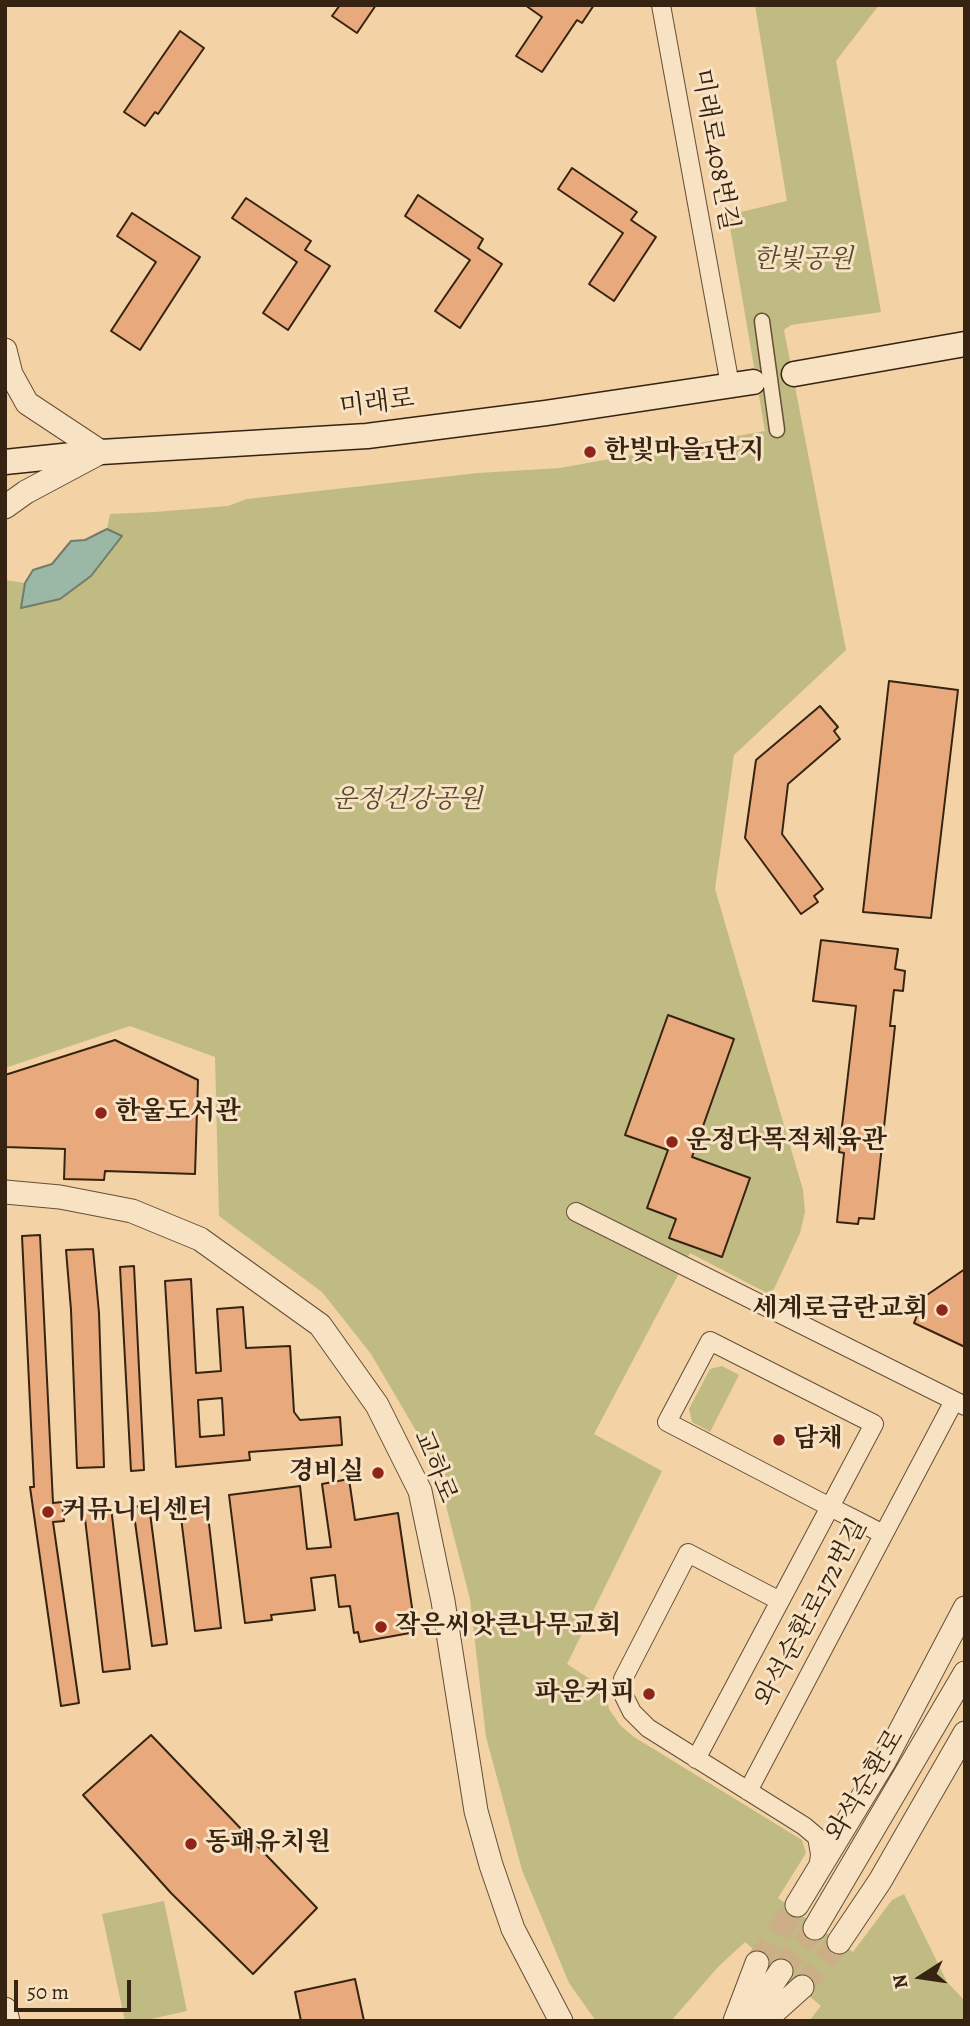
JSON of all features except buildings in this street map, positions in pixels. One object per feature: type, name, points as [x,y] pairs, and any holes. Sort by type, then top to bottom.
[{"type":"main road","points":[[794,374],[965,344]]},
{"type":"main road","name":"미래로","points":[[5,462],[101,452],[367,436],[742,384]]},
{"type":"street","name":"미래로408번길","points":[[662,5],[742,384]]},
{"type":"street","points":[[762,321],[777,430]]},
{"type":"street","points":[[5,350],[14,382],[27,403],[101,452],[26,492],[5,507]]},
{"type":"street","name":"교하로","points":[[5,1192],[60,1197],[132,1211],[200,1239],[320,1325],[377,1405],[420,1492],[443,1601],[476,1811],[491,1865],[513,1929],[561,2021]]},
{"type":"street","name":"와석순환로172번길","points":[[576,1212],[959,1403],[883,1534],[748,1791]]},
{"type":"street","points":[[696,1759],[830,1507],[874,1424],[710,1342],[667,1422],[830,1507],[883,1534]]},
{"type":"street","points":[[780,1601],[688,1553],[623,1679],[623,1694],[632,1712],[648,1728],[804,1826],[817,1837],[820,1854],[818,1872]]},
{"type":"street","points":[[797,1905],[885,1760],[965,1608]]},
{"type":"street","name":"와석순환로","points":[[815,1928],[965,1673]]},
{"type":"street","points":[[838,1942],[880,1881],[965,1733]]},
{"type":"street","points":[[804,1826],[821,1831],[837,1828],[851,1818]]},
{"type":"street","points":[[735,2021],[757,1964]]},
{"type":"street","points":[[747,2021],[781,1971]]},
{"type":"street","points":[[764,2021],[802,1987]]},
{"type":"street","points":[[5,2009],[8,2021]]},
{"type":"green space","name":"운정건강공원","points":[[755,5],[879,5],[836,61],[881,312],[791,325],[784,330],[846,650],[734,755],[715,889],[803,1190],[805,1212],[800,1233],[774,1289],[767,1293],[690,1253],[594,1434],[662,1471],[567,1664],[605,1689],[609,1709],[620,1725],[634,1737],[802,1840],[806,1853],[778,1898],[853,1952],[892,1900],[904,1894],[947,1982],[965,2001],[965,2021],[809,2021],[821,2006],[745,1942],[718,1967],[671,2021],[596,2021],[569,1983],[522,1870],[486,1737],[470,1599],[435,1463],[371,1354],[322,1292],[219,1216],[215,1057],[130,1026],[5,1068],[5,580],[25,583],[22,608],[121,537],[107,529],[110,514],[228,506],[247,499],[478,473],[560,468],[765,431],[728,215],[787,201]]},
{"type":"green space","points":[[722,1366],[739,1375],[710,1432],[692,1422],[689,1409],[710,1369]]},
{"type":"green space","points":[[164,1901],[187,2011],[142,2021],[125,2021],[102,1914]]},
{"type":"shaded area","points":[[107,529],[122,536],[91,576],[60,599],[21,608],[25,583],[33,570],[52,564],[71,541],[85,540]]},
{"type":"tunnel","points":[[757,1963],[797,1905]]},
{"type":"tunnel","points":[[781,1971],[815,1928]]},
{"type":"tunnel","points":[[802,1987],[839,1942]]},
{"type":"place","name":"한빛마을1단지","points":[[590,452]]},
{"type":"place","name":"한울도서관","points":[[101,1113]]},
{"type":"place","name":"운정다목적체육관","points":[[672,1142]]},
{"type":"place","name":"세계로금란교회","points":[[942,1310]]},
{"type":"place","name":"담채","points":[[779,1440]]},
{"type":"place","name":"경비실","points":[[378,1473]]},
{"type":"place","name":"커뮤니티센터","points":[[48,1512]]},
{"type":"place","name":"작은씨앗큰나무교회","points":[[381,1627]]},
{"type":"place","name":"파운커피","points":[[649,1694]]},
{"type":"place","name":"동패유치원","points":[[191,1844]]},
{"type":"park label","name":"한빛공원","points":[[803,261]]}]
